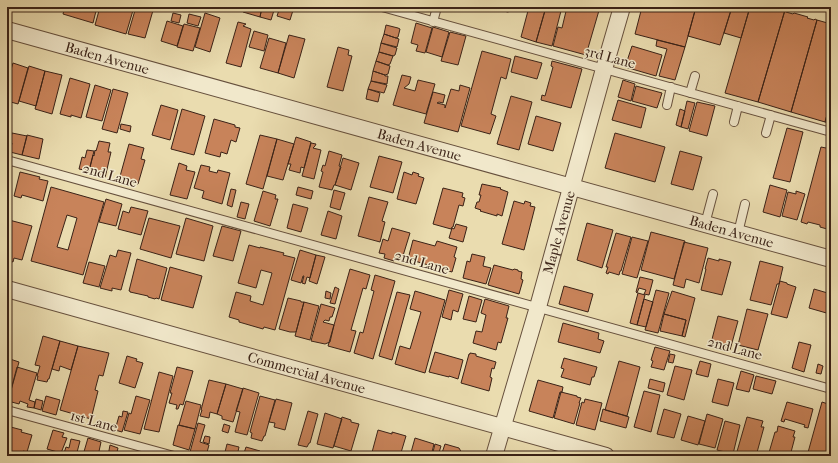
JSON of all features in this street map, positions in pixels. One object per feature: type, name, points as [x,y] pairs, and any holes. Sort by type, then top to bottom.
[{"type":"street","name":"Maple Avenue","points":[[494,456],[538,308],[622,7]]},
{"type":"street","name":"Baden Avenue","points":[[7,30],[831,259]]},
{"type":"street","name":"Commercial Avenue","points":[[7,289],[606,456]]},
{"type":"lane","name":"3rd Lane","points":[[382,7],[401,10],[433,22],[831,132]]},
{"type":"lane","points":[[433,22],[437,7]]},
{"type":"lane","points":[[690,93],[695,76]]},
{"type":"lane","points":[[667,105],[671,87]]},
{"type":"lane","points":[[734,122],[738,106]]},
{"type":"lane","points":[[766,133],[771,115]]},
{"type":"lane","name":"2nd Lane","points":[[7,160],[831,389]]},
{"type":"lane","points":[[705,224],[713,194]]},
{"type":"lane","points":[[738,233],[745,204]]},
{"type":"lane","name":"1st Lane","points":[[7,410],[174,456]]},
{"type":"building","points":[[65,7],[97,7],[93,23],[63,14]]},
{"type":"building","points":[[100,7],[134,7],[126,34],[95,25]]},
{"type":"building","points":[[136,7],[154,7],[145,38],[128,34]]},
{"type":"building","points":[[245,7],[262,7],[260,17],[243,12]]},
{"type":"building","points":[[262,7],[275,7],[271,20],[260,17]]},
{"type":"building","points":[[280,7],[294,7],[290,20],[277,16]]},
{"type":"building","points":[[498,7],[529,7],[528,10],[525,11],[513,8],[512,11],[507,12],[504,10],[498,10]]},
{"type":"building","points":[[529,7],[546,7],[536,42],[521,37]]},
{"type":"building","points":[[546,7],[562,7],[552,46],[536,42]]},
{"type":"building","points":[[567,7],[600,7],[586,55],[553,46],[558,27],[562,28]]},
{"type":"building","points":[[642,7],[696,7],[685,47],[635,34]]},
{"type":"building","points":[[696,7],[732,7],[720,45],[688,36]]},
{"type":"building","points":[[732,7],[750,7],[741,38],[724,33]]},
{"type":"building","points":[[750,7],[772,7],[785,10],[758,102],[725,93]]},
{"type":"building","points":[[785,10],[787,11],[786,12],[817,20],[791,112],[758,102]]},
{"type":"building","points":[[173,13],[181,15],[179,23],[171,21]]},
{"type":"building","points":[[205,13],[220,18],[210,52],[195,47]]},
{"type":"building","points":[[189,14],[201,17],[198,26],[187,23]]},
{"type":"building","points":[[817,20],[831,24],[831,101],[825,122],[791,112]]},
{"type":"building","points":[[167,21],[183,26],[177,46],[161,41]]},
{"type":"building","points":[[238,22],[246,24],[243,26],[251,29],[241,67],[226,63]]},
{"type":"building","points":[[416,23],[432,28],[425,53],[416,51],[418,45],[411,43]]},
{"type":"building","points":[[184,24],[200,28],[193,51],[177,47]]},
{"type":"building","points":[[386,25],[400,29],[398,37],[396,38],[384,34]]},
{"type":"building","points":[[433,27],[449,32],[442,57],[426,52]]},
{"type":"building","points":[[254,31],[268,35],[264,51],[249,47]]},
{"type":"building","points":[[450,32],[466,36],[458,65],[441,61]]},
{"type":"building","points":[[384,34],[399,39],[397,47],[381,43]]},
{"type":"building","points":[[289,35],[305,39],[294,78],[278,73]]},
{"type":"building","points":[[269,38],[286,43],[278,73],[260,68]]},
{"type":"building","points":[[657,40],[685,47],[675,80],[659,76],[667,49],[656,46]]},
{"type":"building","points":[[381,43],[397,48],[395,55],[393,56],[379,52]]},
{"type":"building","points":[[632,46],[662,55],[656,76],[625,67]]},
{"type":"building","points":[[338,47],[349,50],[348,55],[352,56],[343,91],[327,87]]},
{"type":"building","points":[[482,51],[511,59],[506,79],[501,77],[491,114],[496,116],[490,134],[461,126]]},
{"type":"building","points":[[379,52],[393,56],[390,64],[388,65],[376,61]]},
{"type":"building","points":[[515,56],[542,63],[537,79],[511,72]]},
{"type":"building","points":[[376,61],[390,66],[388,74],[385,75],[373,71]]},
{"type":"building","points":[[552,61],[582,69],[571,108],[541,100],[542,95],[545,96],[553,67],[551,66]]},
{"type":"building","points":[[13,63],[28,68],[18,104],[7,101],[7,83]]},
{"type":"building","points":[[29,66],[45,71],[36,106],[19,101]]},
{"type":"building","points":[[45,71],[62,75],[52,114],[35,109]]},
{"type":"building","points":[[373,71],[388,76],[387,84],[371,81]]},
{"type":"building","points":[[402,75],[411,77],[409,84],[404,88],[415,91],[418,80],[435,84],[426,114],[393,105]]},
{"type":"building","points":[[70,78],[90,84],[81,118],[60,114]]},
{"type":"building","points":[[623,80],[635,84],[631,101],[618,97]]},
{"type":"building","points":[[371,81],[387,85],[384,93],[368,89]]},
{"type":"building","points":[[95,85],[111,90],[102,121],[86,117]]},
{"type":"building","points":[[460,85],[470,88],[458,132],[424,123],[433,92],[445,95],[443,103],[437,103],[445,105],[445,108],[451,89],[459,91]]},
{"type":"building","points":[[636,86],[662,93],[657,108],[632,101]]},
{"type":"building","points":[[113,89],[128,93],[117,133],[102,129]]},
{"type":"building","points":[[368,89],[380,93],[378,102],[366,99]]},
{"type":"building","points":[[511,96],[532,102],[519,150],[497,144]]},
{"type":"building","points":[[618,100],[646,108],[641,128],[612,120]]},
{"type":"building","points":[[687,101],[695,103],[688,129],[681,127]]},
{"type":"building","points":[[831,101],[831,124],[825,122]]},
{"type":"building","points":[[697,102],[715,106],[707,136],[689,131]]},
{"type":"building","points":[[161,105],[178,110],[170,140],[152,135]]},
{"type":"building","points":[[182,109],[205,116],[194,155],[171,149]]},
{"type":"building","points":[[680,109],[685,111],[681,127],[676,125]]},
{"type":"building","points":[[536,116],[561,123],[553,151],[528,144]]},
{"type":"building","points":[[214,119],[240,128],[236,142],[231,140],[227,154],[221,152],[220,157],[205,153]]},
{"type":"building","points":[[121,124],[131,126],[130,132],[120,129]]},
{"type":"building","points":[[787,128],[803,132],[790,182],[773,178]]},
{"type":"building","points":[[12,133],[27,136],[22,155],[10,152]]},
{"type":"building","points":[[615,133],[665,147],[655,182],[605,168]]},
{"type":"building","points":[[27,135],[43,139],[39,159],[22,155]]},
{"type":"building","points":[[260,135],[277,139],[263,189],[246,184]]},
{"type":"building","points":[[296,137],[311,142],[304,168],[301,167],[300,173],[289,170],[291,164],[288,164]]},
{"type":"building","points":[[277,139],[294,144],[283,180],[267,176]]},
{"type":"building","points":[[99,141],[110,143],[108,152],[111,152],[105,178],[95,175],[96,173],[89,171],[93,155],[94,156]]},
{"type":"building","points":[[311,143],[316,144],[313,148],[321,150],[314,179],[302,176]]},
{"type":"building","points":[[129,144],[144,148],[141,159],[145,160],[138,184],[130,182],[130,184],[119,180]]},
{"type":"building","points":[[821,147],[831,149],[831,214],[827,229],[820,227],[820,225],[801,222]]},
{"type":"building","points":[[87,150],[94,151],[89,171],[79,169],[82,157],[85,158]]},
{"type":"building","points":[[329,151],[342,155],[339,166],[341,167],[332,190],[319,187],[323,172],[321,171],[323,165],[325,166]]},
{"type":"building","points":[[680,151],[702,157],[693,190],[671,184]]},
{"type":"building","points":[[379,156],[402,162],[393,193],[370,187]]},
{"type":"building","points":[[343,158],[359,163],[351,190],[335,185]]},
{"type":"building","points":[[179,163],[187,166],[186,170],[195,172],[187,199],[170,195]]},
{"type":"building","points":[[201,165],[210,167],[209,171],[217,173],[218,170],[230,173],[222,204],[202,198],[204,191],[194,188]]},
{"type":"building","points":[[20,172],[40,177],[39,179],[48,181],[43,201],[22,195],[21,198],[14,196]]},
{"type":"building","points":[[404,172],[412,175],[413,172],[424,178],[416,204],[397,199]]},
{"type":"building","points":[[482,184],[501,188],[500,189],[508,192],[502,216],[480,211],[481,210],[475,208],[477,202],[479,202]]},
{"type":"building","points":[[770,185],[787,190],[780,217],[763,212]]},
{"type":"building","points":[[51,187],[104,202],[83,275],[31,261]],"holes":[[[67,215],[77,218],[68,250],[57,247]]]},
{"type":"building","points":[[298,187],[313,191],[311,199],[296,195]]},
{"type":"building","points":[[443,188],[463,193],[462,197],[465,198],[463,206],[459,205],[453,227],[451,229],[433,224]]},
{"type":"building","points":[[231,189],[236,190],[232,207],[227,205]]},
{"type":"building","points":[[334,190],[345,193],[340,210],[330,207]]},
{"type":"building","points":[[263,191],[276,195],[275,199],[278,199],[270,226],[254,221]]},
{"type":"building","points":[[796,191],[805,194],[797,220],[782,216],[788,192],[796,194]]},
{"type":"building","points":[[369,197],[388,202],[382,221],[385,222],[380,242],[358,236]]},
{"type":"building","points":[[106,199],[122,204],[116,226],[99,222]]},
{"type":"building","points":[[514,201],[524,204],[525,201],[531,203],[530,206],[535,207],[524,250],[502,244]]},
{"type":"building","points":[[241,202],[249,204],[245,219],[237,217]]},
{"type":"building","points":[[293,204],[308,208],[301,232],[287,228]]},
{"type":"building","points":[[131,207],[148,211],[141,235],[118,229],[123,211],[129,213]]},
{"type":"building","points":[[328,211],[342,216],[336,239],[321,235]]},
{"type":"building","points":[[149,218],[180,226],[171,258],[140,249]]},
{"type":"building","points":[[186,218],[213,226],[204,261],[176,254]]},
{"type":"building","points":[[9,220],[32,226],[22,260],[14,258],[13,262],[7,260],[7,229]]},
{"type":"building","points":[[587,223],[613,230],[602,268],[577,260]]},
{"type":"building","points":[[456,224],[467,227],[463,242],[449,238],[452,228],[454,229]]},
{"type":"building","points":[[222,226],[241,231],[233,261],[213,256]]},
{"type":"building","points":[[392,228],[410,233],[402,259],[395,257],[394,261],[384,258],[385,254],[379,253],[383,239],[388,241]]},
{"type":"building","points":[[651,232],[685,241],[674,279],[641,270]]},
{"type":"building","points":[[616,233],[631,237],[619,275],[609,272],[608,274],[606,273],[608,267],[606,267]]},
{"type":"building","points":[[632,237],[648,241],[637,278],[622,274]]},
{"type":"building","points":[[413,240],[435,246],[437,241],[457,247],[452,272],[408,259]]},
{"type":"building","points":[[684,242],[708,248],[699,283],[686,279],[684,288],[673,285]]},
{"type":"building","points":[[249,245],[284,253],[283,255],[295,258],[275,330],[264,327],[263,329],[239,322],[239,320],[229,317],[236,292],[251,296],[250,301],[263,305],[272,273],[261,270],[256,288],[238,283]]},
{"type":"building","points":[[118,250],[131,253],[121,290],[112,288],[112,291],[100,288],[110,255],[116,257]]},
{"type":"building","points":[[300,250],[316,255],[310,278],[307,277],[305,284],[302,283],[304,276],[301,283],[291,280]]},
{"type":"building","points":[[472,254],[485,257],[483,266],[491,268],[486,284],[463,278],[467,261],[470,262]]},
{"type":"building","points":[[316,255],[325,257],[317,284],[309,281]]},
{"type":"building","points":[[708,258],[731,262],[722,295],[701,290]]},
{"type":"building","points":[[137,259],[167,268],[159,299],[129,291]]},
{"type":"building","points":[[760,261],[783,267],[779,284],[777,284],[771,305],[750,300]]},
{"type":"building","points":[[89,262],[105,266],[99,287],[83,283]]},
{"type":"building","points":[[494,265],[522,272],[521,279],[523,280],[519,294],[488,285]]},
{"type":"building","points":[[170,267],[202,276],[193,308],[161,300]]},
{"type":"building","points":[[350,269],[370,275],[366,289],[363,288],[351,330],[356,331],[350,352],[328,346]]},
{"type":"building","points":[[375,275],[395,281],[373,359],[354,353],[360,332],[363,333],[374,291],[371,290]]},
{"type":"building","points":[[640,277],[653,280],[649,295],[644,294],[646,290],[639,288],[637,293],[636,292]]},
{"type":"building","points":[[780,281],[796,287],[787,318],[771,314]]},
{"type":"building","points":[[564,286],[593,294],[588,312],[559,304]]},
{"type":"building","points":[[335,287],[339,289],[335,304],[330,303]]},
{"type":"building","points":[[814,289],[831,294],[830,314],[809,308]]},
{"type":"building","points":[[449,290],[463,294],[458,312],[453,310],[451,320],[442,317]]},
{"type":"building","points":[[656,290],[669,293],[658,333],[645,330]]},
{"type":"building","points":[[326,291],[331,293],[330,299],[325,298]]},
{"type":"building","points":[[415,291],[445,300],[425,373],[395,364],[400,346],[410,349],[421,312],[410,309]]},
{"type":"building","points":[[672,291],[695,298],[685,337],[682,336],[686,320],[664,314]]},
{"type":"building","points":[[397,292],[410,295],[392,360],[379,356]]},
{"type":"building","points":[[638,293],[645,295],[637,325],[630,323]]},
{"type":"building","points":[[469,296],[482,300],[476,322],[463,319]]},
{"type":"building","points":[[288,298],[304,302],[296,332],[279,329]]},
{"type":"building","points":[[485,299],[509,306],[506,318],[508,318],[501,343],[498,342],[496,350],[473,343],[476,331],[482,332],[486,315],[481,313]]},
{"type":"building","points":[[644,299],[653,302],[646,327],[637,325]]},
{"type":"building","points":[[304,302],[319,306],[310,340],[295,336]]},
{"type":"building","points":[[321,304],[335,308],[329,321],[325,320],[323,322],[334,325],[330,342],[325,344],[311,341]]},
{"type":"building","points":[[747,309],[768,314],[758,350],[738,345]]},
{"type":"building","points":[[664,314],[686,320],[682,336],[660,331]]},
{"type":"building","points":[[718,316],[738,321],[730,350],[710,347]]},
{"type":"building","points":[[563,323],[599,333],[598,339],[604,341],[600,353],[558,342]]},
{"type":"building","points":[[43,336],[60,341],[47,382],[37,380],[40,366],[35,365]]},
{"type":"building","points":[[60,341],[78,346],[71,370],[60,366],[59,371],[52,369]]},
{"type":"building","points":[[799,342],[811,345],[804,372],[792,368]]},
{"type":"building","points":[[78,346],[109,353],[103,376],[99,375],[95,390],[98,391],[91,419],[60,410]]},
{"type":"building","points":[[655,347],[670,351],[664,370],[651,367],[653,361],[651,360]]},
{"type":"building","points":[[435,352],[463,360],[458,379],[429,372]]},
{"type":"building","points":[[470,353],[496,362],[494,369],[492,368],[490,377],[492,378],[489,391],[461,383]]},
{"type":"building","points":[[670,354],[675,355],[673,363],[668,362]]},
{"type":"building","points":[[127,356],[137,359],[136,361],[143,363],[135,388],[119,383]]},
{"type":"building","points":[[7,358],[19,362],[8,401],[7,401]]},
{"type":"building","points":[[564,358],[597,367],[590,385],[561,377],[564,369],[561,368]]},
{"type":"building","points":[[619,361],[640,367],[627,416],[605,410]]},
{"type":"building","points":[[700,361],[711,364],[708,377],[696,374]]},
{"type":"building","points":[[831,362],[831,378],[828,375]]},
{"type":"building","points":[[818,364],[823,366],[821,374],[816,373]]},
{"type":"building","points":[[675,366],[692,370],[684,400],[667,395]]},
{"type":"building","points":[[17,367],[37,373],[29,400],[35,402],[34,408],[27,407],[28,404],[20,401],[19,404],[8,401]]},
{"type":"building","points":[[177,367],[193,371],[183,405],[180,404],[178,409],[176,409],[177,405],[169,403]]},
{"type":"building","points":[[741,371],[754,375],[749,392],[736,389]]},
{"type":"building","points":[[159,372],[173,376],[159,432],[144,429]]},
{"type":"building","points":[[756,376],[776,381],[772,394],[753,389]]},
{"type":"building","points":[[650,379],[665,383],[663,392],[648,388]]},
{"type":"building","points":[[718,379],[734,383],[728,406],[712,402]]},
{"type":"building","points":[[209,380],[226,384],[217,414],[210,412],[209,418],[200,416]]},
{"type":"building","points":[[538,380],[563,387],[562,392],[560,392],[553,418],[529,411]]},
{"type":"building","points":[[226,384],[243,389],[233,422],[222,419],[222,416],[217,414]]},
{"type":"building","points":[[243,388],[259,393],[247,435],[235,432],[240,412],[236,411]]},
{"type":"building","points":[[644,391],[660,395],[651,432],[634,427]]},
{"type":"building","points":[[561,392],[581,398],[574,424],[554,418]]},
{"type":"building","points":[[46,396],[60,400],[56,415],[42,411]]},
{"type":"building","points":[[136,396],[150,400],[140,434],[124,430],[129,413],[131,414]]},
{"type":"building","points":[[260,396],[275,400],[265,436],[262,441],[251,438],[252,433],[250,432]]},
{"type":"building","points":[[36,399],[43,401],[41,410],[34,408]]},
{"type":"building","points":[[276,399],[292,403],[285,430],[274,427],[275,423],[269,422]]},
{"type":"building","points":[[585,399],[602,403],[595,430],[576,425],[582,402],[584,403]]},
{"type":"building","points":[[186,401],[201,405],[195,429],[179,425]]},
{"type":"building","points":[[787,402],[813,409],[808,428],[804,427],[805,425],[785,419],[784,422],[781,421]]},
{"type":"building","points":[[822,402],[831,405],[831,456],[807,456]]},
{"type":"building","points":[[603,409],[629,417],[626,428],[600,421]]},
{"type":"building","points":[[664,409],[681,414],[674,438],[657,434]]},
{"type":"building","points":[[123,411],[128,412],[122,432],[115,430],[119,416],[122,417]]},
{"type":"building","points":[[308,411],[318,414],[310,443],[307,447],[298,445]]},
{"type":"building","points":[[325,413],[342,419],[333,448],[317,444]]},
{"type":"building","points":[[707,414],[723,419],[715,448],[699,444]]},
{"type":"building","points":[[688,416],[705,421],[698,445],[681,440]]},
{"type":"building","points":[[342,417],[359,424],[351,451],[334,446]]},
{"type":"building","points":[[747,417],[763,421],[761,427],[764,427],[756,456],[736,455]]},
{"type":"building","points":[[725,421],[740,425],[733,454],[717,450]]},
{"type":"building","points":[[198,423],[205,425],[200,442],[209,445],[206,456],[190,452]]},
{"type":"building","points":[[224,424],[230,426],[228,433],[222,431]]},
{"type":"building","points":[[178,425],[195,429],[189,450],[173,445]]},
{"type":"building","points":[[7,426],[22,430],[21,432],[32,435],[27,452],[23,451],[22,456],[15,454],[15,456],[7,456]]},
{"type":"building","points":[[778,426],[795,431],[790,456],[768,456]]},
{"type":"building","points":[[53,430],[64,433],[62,437],[67,438],[61,453],[47,449]]},
{"type":"building","points":[[378,430],[406,436],[400,456],[371,456]]},
{"type":"building","points":[[205,436],[210,437],[209,444],[203,442]]},
{"type":"building","points":[[88,438],[101,442],[98,456],[83,455]]},
{"type":"building","points":[[415,438],[434,444],[431,456],[410,456]]},
{"type":"building","points":[[71,439],[80,441],[76,456],[63,456],[66,447],[69,448]]},
{"type":"building","points":[[227,444],[239,447],[237,456],[224,456]]},
{"type":"building","points":[[435,444],[441,446],[438,456],[432,456]]},
{"type":"building","points":[[445,444],[459,448],[463,455],[466,456],[441,456]]},
{"type":"building","points":[[110,445],[118,448],[116,456],[108,456]]},
{"type":"building","points":[[246,447],[260,451],[259,456],[243,456]]}]
